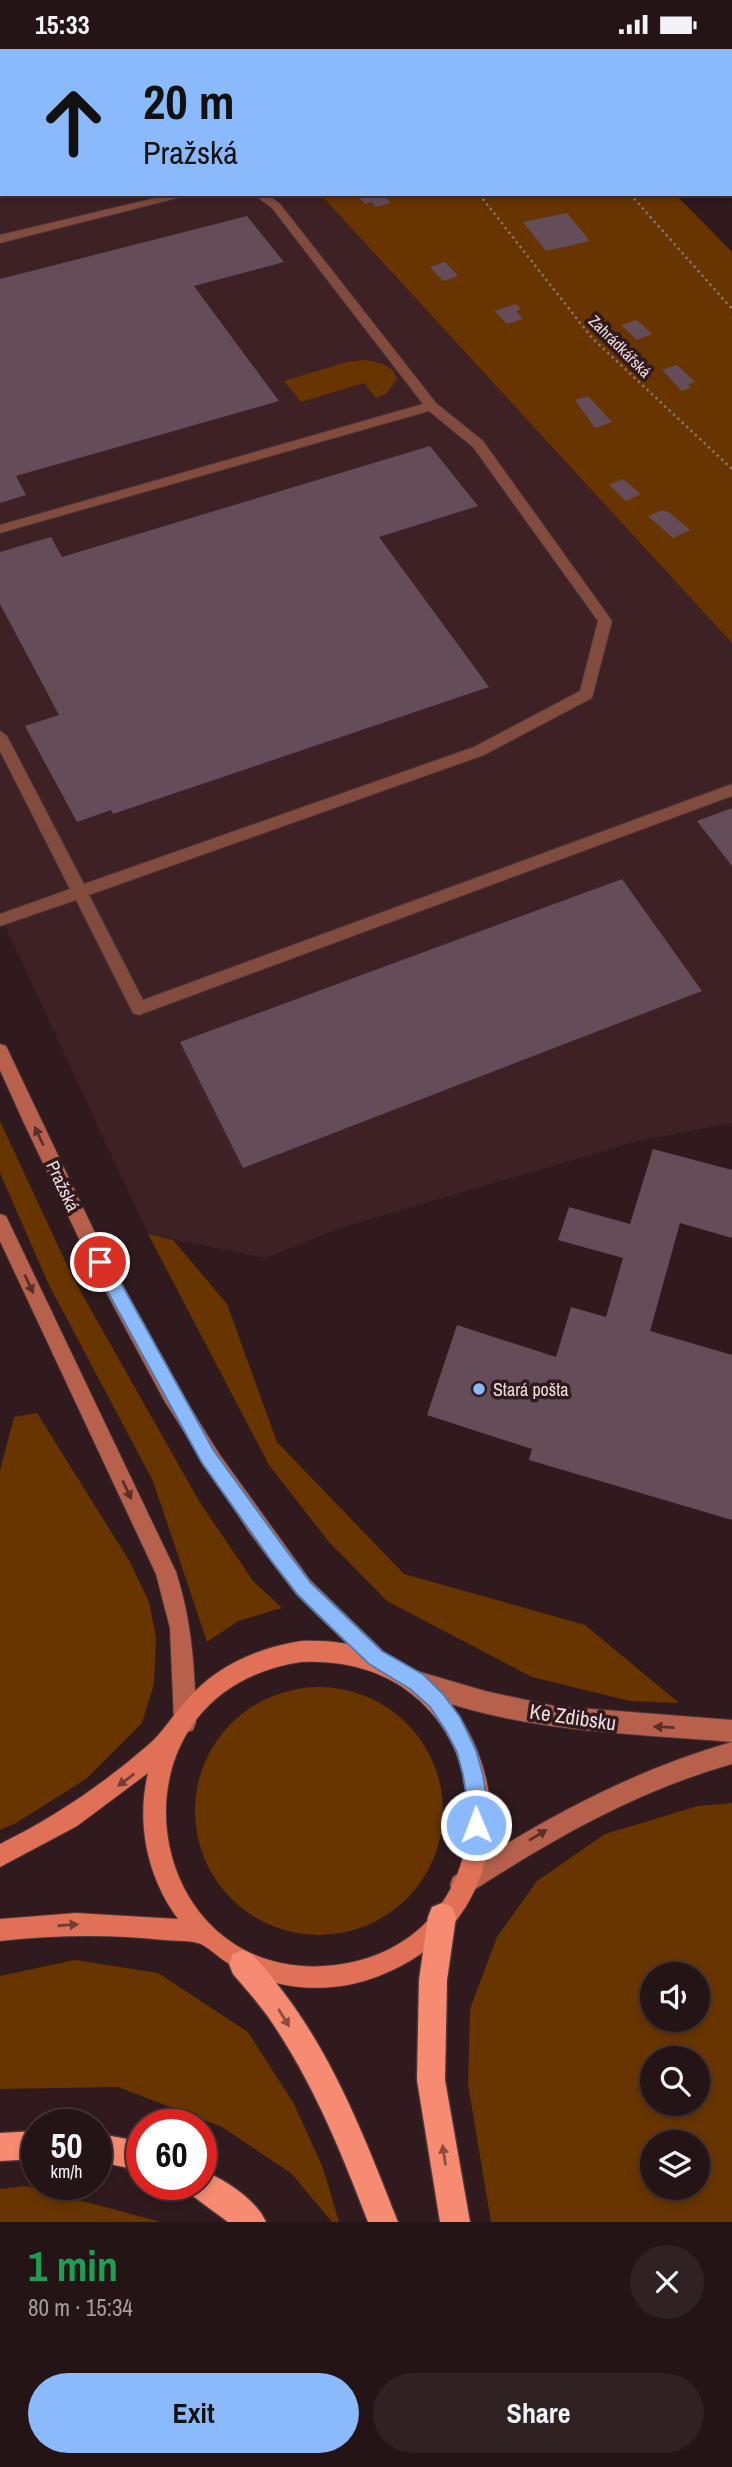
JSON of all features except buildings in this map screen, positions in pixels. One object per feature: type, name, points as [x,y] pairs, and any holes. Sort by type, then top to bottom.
[{"type":"highway","points":[[442,1917],[433,1980],[432,2080],[455,2222]]},
{"type":"highway","points":[[243,1964],[283,2014],[323,2085],[359,2158],[383,2222]]},
{"type":"highway","points":[[0,2147],[21,2146]]},
{"type":"highway","points":[[217,2193],[251,2222]]},
{"type":"main road","name":"Pražská","points":[[0,1051],[88,1238],[208,1457],[305,1589],[375,1657]]},
{"type":"main road","points":[[0,1222],[166,1572],[179,1607],[184,1644],[181,1728],[101,1798],[60,1825],[0,1856]]},
{"type":"main road","points":[[337,1647],[375,1657],[417,1682],[437,1700],[453,1724],[466,1750],[477,1800],[472,1850],[461,1885],[442,1917],[413,1946],[387,1963],[358,1975],[327,1981],[297,1981],[243,1964],[202,1933],[169,1882],[159,1839],[158,1802],[163,1771],[181,1728],[201,1700],[231,1675],[264,1657],[302,1648],[337,1647]]},
{"type":"main road","name":"Ke Zdibsku","points":[[417,1682],[485,1702],[554,1717],[732,1731]]},
{"type":"main road","points":[[461,1885],[579,1811],[636,1784],[692,1763],[732,1753]]},
{"type":"main road","points":[[0,1930],[81,1924],[138,1925],[202,1933]]},
{"type":"lane","points":[[0,239],[179,196]]},
{"type":"lane","points":[[0,920],[479,751],[587,694],[605,621],[478,444],[431,406],[276,205],[262,196]]},
{"type":"lane","points":[[0,529],[431,406]]},
{"type":"lane","points":[[0,736],[139,1008],[732,790]]},
{"type":"path","name":"Zahrádkářská","points":[[481,196],[592,338],[732,469]]},
{"type":"path","points":[[632,196],[732,309]]},
{"type":"shaded area","points":[[0,196],[322,196],[732,643],[732,1123],[638,1141],[340,1228],[266,1258],[148,1234],[0,915]]},
{"type":"shaded area","points":[[322,196],[677,196],[732,252],[732,643]]},
{"type":"shaded area","points":[[366,360],[385,365],[395,374],[397,379],[386,394],[376,398],[364,383],[301,402],[284,381],[347,362]]},
{"type":"shaded area","points":[[0,1121],[73,1278],[199,1501],[253,1581],[282,1608],[238,1621],[207,1642],[153,1481],[49,1285],[0,1173]]},
{"type":"shaded area","points":[[148,1234],[173,1240],[227,1304],[277,1442],[404,1574],[585,1625],[679,1703],[630,1701],[532,1677],[387,1601],[329,1542],[269,1465]]},
{"type":"shaded area","points":[[37,1413],[130,1562],[149,1602],[156,1637],[154,1684],[142,1723],[86,1779],[16,1823],[0,1830],[0,1471],[14,1417]]},
{"type":"shaded area","points":[[307,1687],[331,1687],[378,1701],[407,1723],[434,1763],[441,1787],[441,1835],[434,1859],[407,1899],[367,1926],[331,1935],[307,1935],[260,1921],[240,1907],[223,1890],[209,1870],[200,1847],[195,1823],[195,1799],[209,1752],[223,1732],[240,1715],[260,1701],[283,1692]]},
{"type":"shaded area","points":[[732,1803],[732,2222],[491,2222],[468,2084],[470,2009],[497,1937],[537,1881],[605,1834],[698,1806]]},
{"type":"shaded area","points":[[75,1960],[158,1973],[248,2032],[294,2104],[323,2168],[339,2222],[332,2222],[292,2174],[217,2125],[217,2109],[175,2109],[118,2087],[0,2089],[0,1976]]},
{"type":"shaded area","points":[[21,2187],[21,2200],[78,2200],[161,2222],[0,2222],[0,2189]]},
{"type":"place","name":"Stará pošta","points":[[479,1389]]},
{"type":"route","points":[[100,1262],[208,1457],[305,1589],[375,1657],[397,1668],[437,1700],[466,1750],[477,1800],[476,1825]]}]
